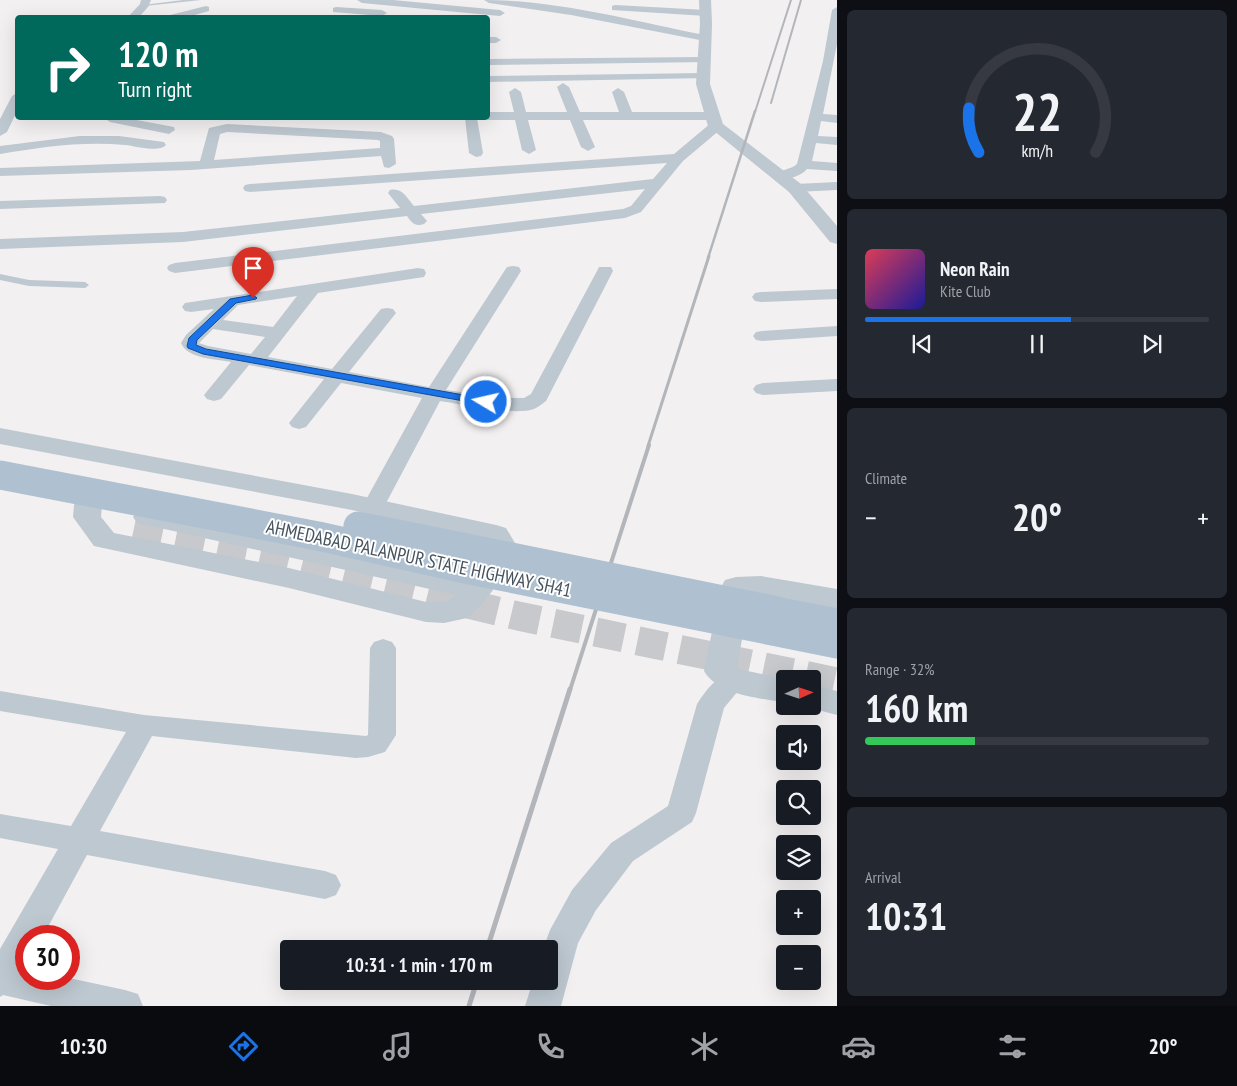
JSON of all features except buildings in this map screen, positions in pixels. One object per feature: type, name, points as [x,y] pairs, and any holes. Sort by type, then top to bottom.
[{"type":"main road","name":"AHMEDABAD PALANPUR STATE HIGHWAY SH41","points":[[0,458],[400,534],[837,623]]},
{"type":"main road","name":"AHMEDABAD PALANPUR STATE HIGHWAY SH41","points":[[0,475],[318,536],[475,571],[837,644]]},
{"type":"street","points":[[362,0],[405,1],[500,13]]},
{"type":"street","points":[[489,0],[571,12],[705,38]]},
{"type":"street","points":[[336,10],[386,15],[405,1]]},
{"type":"street","points":[[135,15],[146,2]]},
{"type":"street","points":[[569,6],[705,7],[703,84],[715,121],[788,182],[836,235]]},
{"type":"street","points":[[182,15],[206,9]]},
{"type":"street","points":[[788,182],[804,165],[816,117],[824,99],[833,64],[836,21]]},
{"type":"street","points":[[490,62],[704,60]]},
{"type":"street","points":[[513,62],[518,78]]},
{"type":"street","points":[[559,62],[574,116],[588,147]]},
{"type":"street","points":[[490,79],[518,78],[566,83],[703,76]]},
{"type":"street","points":[[515,92],[529,150]]},
{"type":"street","points":[[618,92],[627,116]]},
{"type":"street","points":[[1,127],[15,102]]},
{"type":"street","points":[[490,116],[627,116],[715,121]]},
{"type":"street","points":[[816,117],[837,119]]},
{"type":"street","points":[[120,120],[170,130]]},
{"type":"street","points":[[471,120],[476,152]]},
{"type":"street","points":[[175,268],[625,213],[636,209],[678,158],[715,121]]},
{"type":"street","points":[[206,165],[213,133],[221,128],[381,136],[387,139],[386,152],[392,177]]},
{"type":"street","points":[[0,150],[84,139],[134,140],[159,145]]},
{"type":"street","points":[[810,139],[837,141]]},
{"type":"street","points":[[0,172],[206,165],[386,152]]},
{"type":"street","points":[[250,188],[678,158]]},
{"type":"street","points":[[804,165],[837,167]]},
{"type":"street","points":[[788,182],[837,186]]},
{"type":"street","points":[[0,244],[183,237],[657,184]]},
{"type":"street","points":[[395,193],[431,236]]},
{"type":"street","points":[[0,205],[160,200]]},
{"type":"street","points":[[278,227],[293,253]]},
{"type":"street","points":[[373,507],[434,394],[513,271]]},
{"type":"street","points":[[233,300],[192,340],[191,346],[203,351],[434,394],[522,405],[539,397],[605,271]]},
{"type":"street","points":[[191,307],[418,273]]},
{"type":"street","points":[[214,394],[276,333],[312,289]]},
{"type":"street","points":[[761,297],[837,294]]},
{"type":"street","points":[[299,423],[387,313]]},
{"type":"street","points":[[210,323],[276,333]]},
{"type":"street","points":[[762,336],[837,331]]},
{"type":"street","points":[[764,389],[837,385]]},
{"type":"street","points":[[0,436],[373,507],[496,534],[501,543],[478,590],[465,606],[448,614],[426,612],[289,578],[104,540],[89,513]]},
{"type":"street","points":[[0,490],[89,513],[134,528]]},
{"type":"street","points":[[776,689],[733,680],[720,671],[736,587],[749,585],[771,587],[837,599]]},
{"type":"street","points":[[0,701],[144,725],[356,747],[372,747],[377,745],[382,735],[383,648]]},
{"type":"street","points":[[543,1006],[562,940],[584,900],[622,852],[681,813],[711,704],[733,680]]},
{"type":"street","points":[[821,700],[837,703]]},
{"type":"street","points":[[125,1006],[0,980],[144,725]]},
{"type":"street","points":[[0,826],[325,885]]},
{"type":"lane","points":[[146,2],[198,0]]},
{"type":"lane","points":[[0,277],[29,283],[84,285]]},
{"type":"tunnel","points":[[134,528],[273,557],[518,616],[837,682]]},
{"type":"railway","points":[[755,112],[791,0]]},
{"type":"railway","points":[[771,103],[801,0]]},
{"type":"railway","points":[[708,258],[755,111]]},
{"type":"railway","points":[[648,446],[709,256]]},
{"type":"railway","points":[[570,690],[649,445]]},
{"type":"railway","points":[[490,940],[570,689]]},
{"type":"railway","points":[[469,1006],[474,990]]},
{"type":"route","points":[[253,298],[233,300],[192,340],[191,346],[203,351],[486,402]]}]
